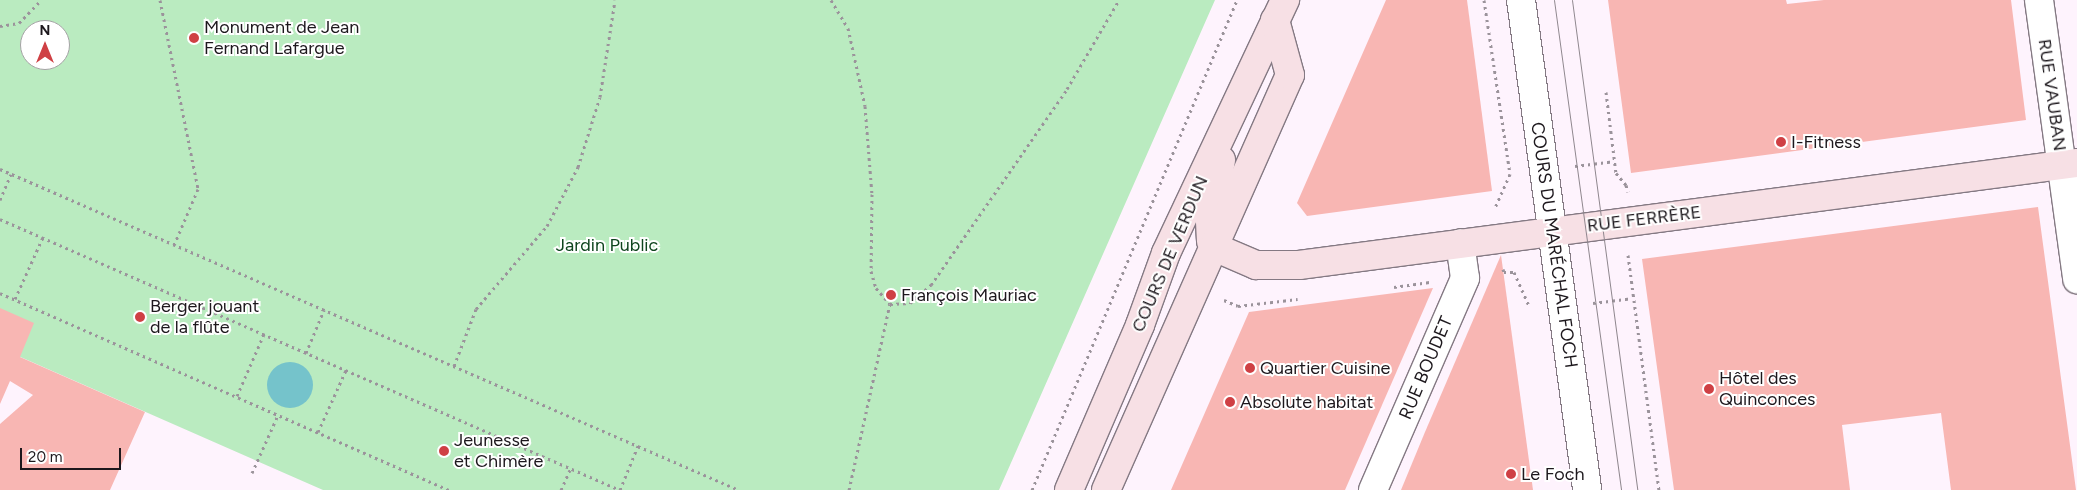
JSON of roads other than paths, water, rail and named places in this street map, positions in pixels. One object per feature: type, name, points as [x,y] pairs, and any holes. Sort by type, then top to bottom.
[{"type":"main road","name":"COURS DE VERDUN","points":[[1070,490],[1140,325],[1166,253],[1280,10]]},
{"type":"main road","name":"COURS DE VERDUN","points":[[1106,490],[1290,75],[1280,10]]},
{"type":"main road","points":[[1214,247],[1210,239],[1210,219],[1228,122]]},
{"type":"main road","name":"RUE FERRÈRE","points":[[1214,247],[1256,265],[1300,264],[2069,164]]},
{"type":"street","name":"COURS DU MARÉCHAL FOCH","points":[[1521,0],[1587,490]]},
{"type":"street","name":"RUE VAUBAN","points":[[2039,0],[2069,164],[2077,280]]},
{"type":"street","name":"RUE BOUDET","points":[[1373,490],[1465,278],[1460,243]]},
{"type":"water","points":[[286,362],[294,362],[303,366],[309,372],[313,385],[309,398],[303,404],[294,408],[286,408],[277,404],[271,398],[267,389],[267,381],[271,372],[277,366]]},
{"type":"tram line","points":[[1554,0],[1621,490]]},
{"type":"tram line","points":[[1572,0],[1637,490]]},
{"type":"place","name":"Monument de Jean Fernand Lafargue","points":[[194,38]]},
{"type":"place","name":"I-Fitness","points":[[1781,142]]},
{"type":"place","name":"François Mauriac","points":[[891,295]]},
{"type":"place","name":"Berger jouant de la flûte","points":[[140,317]]},
{"type":"place","name":"Quartier Cuisine","points":[[1250,368]]},
{"type":"place","name":"Hôtel des Quinconces","points":[[1709,389]]},
{"type":"place","name":"Absolute habitat","points":[[1230,402]]},
{"type":"place","name":"Jeunesse et Chimère","points":[[444,451]]},
{"type":"place","name":"Le Foch","points":[[1511,474]]},
{"type":"park label","name":"Jardin Public","points":[[607,245]]}]
